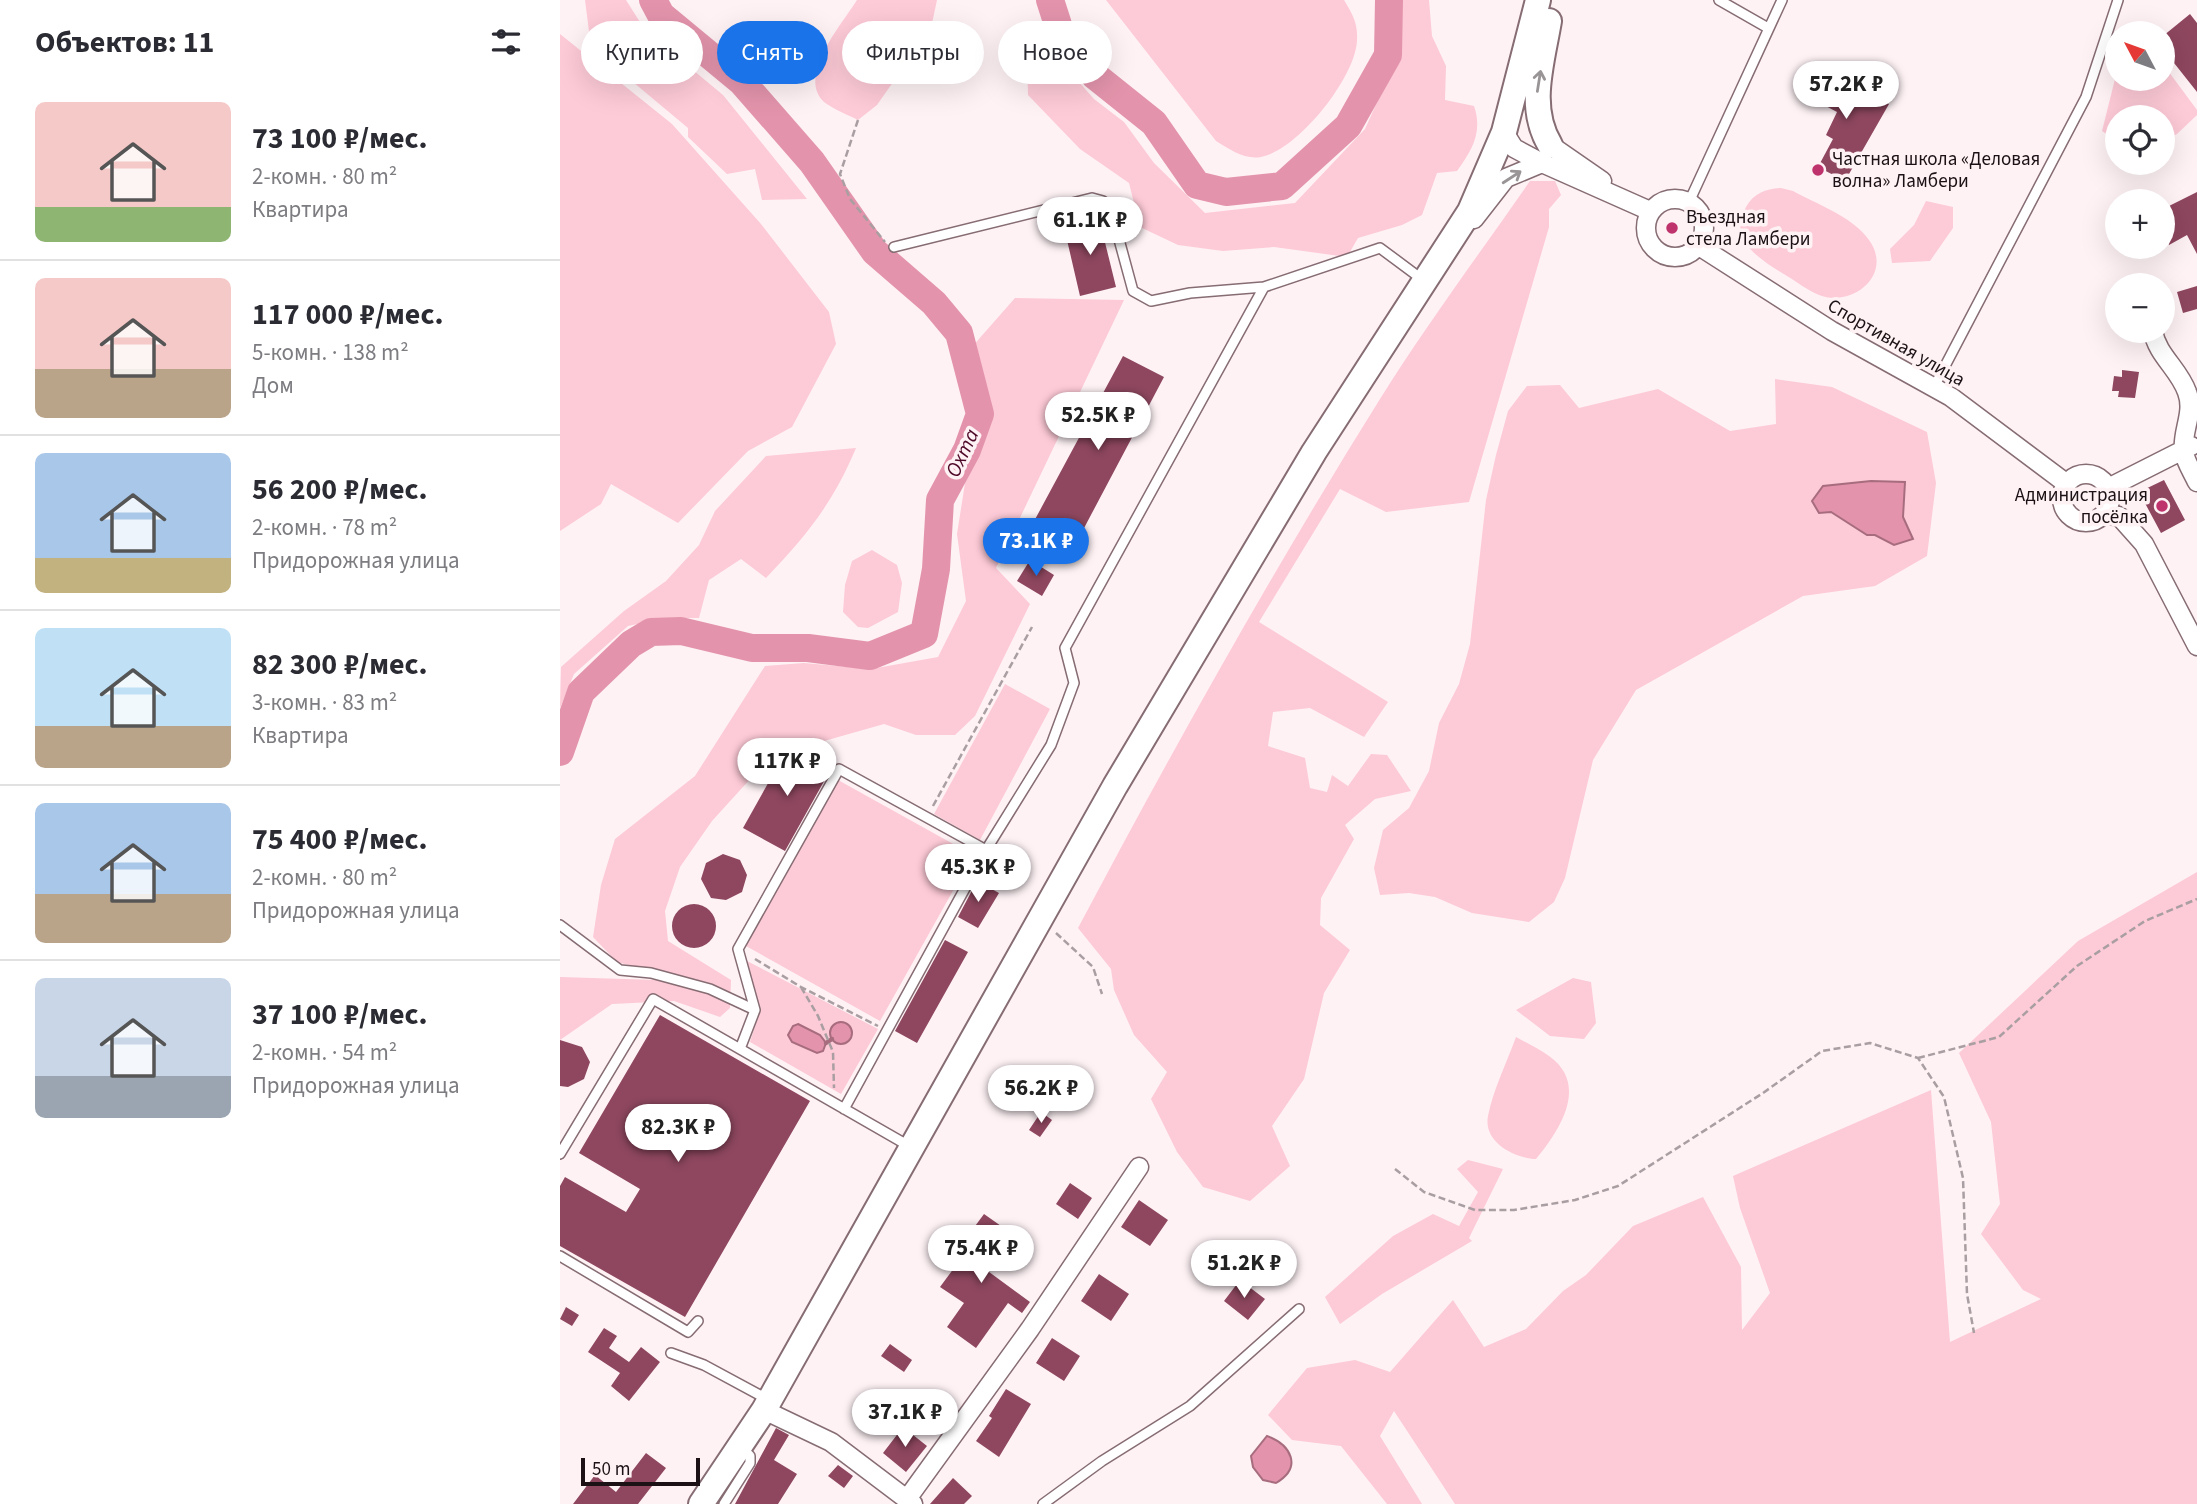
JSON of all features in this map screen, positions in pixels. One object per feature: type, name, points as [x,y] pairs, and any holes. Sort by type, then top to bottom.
[{"type":"main road","points":[[701,1504],[767,1405],[1115,786],[1300,476],[1455,234],[1490,170],[1504,132],[1538,0]]},
{"type":"main road","points":[[1546,154],[1536,107],[1550,0]]},
{"type":"main road","points":[[1504,132],[1524,129],[1546,154]]},
{"type":"street","points":[[1455,234],[1476,217],[1506,178],[1546,154],[1642,207],[1666,200],[1695,205],[1703,217],[1704,232],[1699,246],[1686,255],[1670,257],[1656,251],[1647,238],[1642,207]]},
{"type":"street","name":"Спортивная улица","points":[[1699,246],[1832,331],[1934,387],[2067,484]]},
{"type":"street","points":[[2156,343],[2176,368],[2188,394],[2190,447],[2197,482]]},
{"type":"street","points":[[2108,488],[2190,447]]},
{"type":"street","points":[[2084,474],[2095,475],[2108,488],[2110,505],[2104,515],[2094,522],[2082,523],[2071,519],[2064,509],[2061,498],[2067,484],[2084,474]]},
{"type":"street","points":[[2104,515],[2119,516],[2144,544],[2197,646]]},
{"type":"street","points":[[767,1405],[831,1442],[910,1501],[1139,1167]]},
{"type":"lane","points":[[1718,0],[1768,28]]},
{"type":"lane","points":[[1689,202],[1782,0]]},
{"type":"lane","points":[[1934,387],[2086,97],[2118,0]]},
{"type":"lane","points":[[894,247],[1092,198],[1103,201],[1111,210],[1133,291],[1152,301],[1190,293],[1264,287],[1380,248],[1425,281]]},
{"type":"lane","points":[[844,1109],[986,850],[1051,745],[1074,683],[1065,648],[1264,287]]},
{"type":"lane","points":[[740,1049],[755,1010],[738,949],[839,769],[986,850]]},
{"type":"lane","points":[[560,925],[620,970],[651,974],[710,989],[755,1010]]},
{"type":"lane","points":[[560,1154],[653,999],[911,1147]]},
{"type":"lane","points":[[560,1256],[688,1332],[698,1321]]},
{"type":"lane","points":[[1043,1504],[1101,1461],[1190,1406],[1299,1309]]},
{"type":"lane","points":[[670,1353],[704,1365],[767,1405]]},
{"type":"lane","points":[[724,1504],[750,1463],[747,1451],[740,1447]]},
{"type":"path","points":[[858,120],[840,174],[850,200],[877,235],[894,247]]},
{"type":"path","points":[[927,818],[1032,627]]},
{"type":"path","points":[[1395,1169],[1424,1192],[1475,1210],[1514,1210],[1575,1200],[1618,1186],[1752,1101],[1822,1051],[1870,1043],[1917,1058],[1999,1037],[2077,966],[2145,922],[2197,899]]},
{"type":"path","points":[[1041,919],[1093,967],[1102,994]]},
{"type":"path","points":[[738,949],[801,987],[887,1031]]},
{"type":"path","points":[[801,987],[818,1016],[833,1052],[834,1104]]},
{"type":"path","points":[[1917,1058],[1944,1097],[1964,1178],[1967,1294],[1974,1333]]},
{"type":"shaded area","points":[[585,0],[626,0],[639,21],[588,21]]},
{"type":"shaded area","points":[[857,0],[937,0],[932,21],[843,21]]},
{"type":"shaded area","points":[[1106,0],[1344,0],[1357,28],[1357,40],[1347,73],[1322,110],[1291,141],[1276,151],[1255,158],[1237,153],[1216,141]]},
{"type":"shaded area","points":[[1398,0],[1429,0],[1432,36],[1446,66],[1445,100],[1474,106],[1477,132],[1457,171],[1437,173],[1422,215],[1402,225],[1358,238],[1347,257],[1274,247],[1223,251],[1178,245],[1140,227],[1129,183],[1080,149],[1028,95],[1028,84],[1081,84],[1094,99],[1124,122],[1154,163],[1205,213],[1295,203],[1365,129],[1397,58]]},
{"type":"shaded area","points":[[842,22],[842,84],[892,84],[877,105],[858,120],[824,102],[817,91],[816,84],[828,84],[828,45]]},
{"type":"shaded area","points":[[560,34],[581,51],[581,84],[622,84],[672,124],[761,224],[829,312],[836,344],[792,427],[748,451],[678,523],[611,484],[601,504],[560,531]]},
{"type":"shaded area","points":[[703,78],[723,95],[807,199],[762,200],[755,169],[727,174],[688,137],[688,128],[635,84],[703,84]]},
{"type":"shaded area","points":[[2175,80],[2197,110],[2197,115],[2175,135],[2175,105],[2108,105],[2112,91],[2175,91]]},
{"type":"shaded area","points":[[1530,181],[1555,181],[1561,195],[1549,209],[1549,227],[1469,502],[1386,512],[1340,489],[1259,622],[1388,702],[1364,737],[1310,708],[1273,712],[1268,746],[1305,758],[1310,788],[1327,792],[1332,775],[1348,786],[1371,754],[1387,755],[1411,791],[1375,799],[1345,825],[1354,839],[1321,898],[1320,925],[1350,950],[1324,993],[1304,1079],[1272,1126],[1290,1166],[1250,1201],[1203,1187],[1177,1152],[1151,1099],[1167,1072],[1134,1035],[1114,990],[1111,969],[1078,928],[1224,661],[1340,464],[1416,343]]},
{"type":"shaded area","points":[[1781,188],[1793,191],[1834,212],[1854,224],[1869,240],[1875,253],[1876,265],[1866,286],[1844,297],[1819,295],[1768,264],[1750,249],[1741,230],[1741,219],[1746,207],[1761,193]]},
{"type":"shaded area","points":[[1926,201],[1953,207],[1953,228],[1930,261],[1892,263],[1890,249],[1914,225]]},
{"type":"shaded area","points":[[1015,298],[1124,300],[996,568],[1030,604],[975,716],[955,735],[916,735],[884,724],[789,751],[752,777],[712,821],[680,867],[665,911],[668,941],[731,980],[730,1008],[720,1017],[674,1001],[612,1004],[560,1040],[560,977],[688,981],[617,962],[593,937],[601,885],[615,839],[695,776],[765,666],[804,663],[871,669],[938,657],[966,601],[957,534],[966,477],[988,416],[971,348]]},
{"type":"shaded area","points":[[1775,379],[1832,387],[1927,432],[1936,483],[1927,556],[1875,586],[1803,596],[1636,690],[1593,760],[1565,878],[1554,902],[1529,922],[1472,913],[1435,897],[1409,893],[1380,895],[1374,868],[1383,830],[1409,808],[1429,771],[1439,723],[1459,684],[1470,644],[1486,500],[1496,455],[1508,411],[1527,386],[1560,385],[1579,408],[1658,389],[1730,431],[1776,424]]},
{"type":"shaded area","points":[[856,448],[818,518],[766,578],[741,559],[709,580],[699,618],[666,618],[628,626],[574,674],[560,708],[561,667],[624,611],[666,581],[699,545],[715,511],[766,456]]},
{"type":"shaded area","points":[[1871,481],[1905,482],[1903,517],[1913,539],[1894,545],[1875,535],[1867,535],[1831,512],[1819,513],[1812,501],[1823,486]]},
{"type":"shaded area","points":[[872,550],[897,565],[902,583],[898,612],[868,628],[858,627],[843,612],[845,585],[852,561]]},
{"type":"shaded area","points":[[1005,684],[1050,709],[980,840],[934,814]]},
{"type":"shaded area","points":[[838,780],[973,855],[880,1021],[746,946]]},
{"type":"shaded area","points":[[2197,872],[2197,1504],[1455,1504],[1394,1411],[1380,1436],[1422,1504],[1387,1504],[1341,1446],[1292,1440],[1268,1415],[1307,1368],[1355,1360],[1390,1372],[1453,1300],[1484,1347],[1526,1329],[1563,1291],[1586,1275],[1633,1226],[1703,1197],[1741,1267],[1742,1330],[1770,1293],[1740,1208],[1733,1176],[1931,1090],[1950,1342],[2041,1299],[2023,1290],[1981,1234],[2000,1204],[1991,1122],[1959,1053],[2078,941]]},
{"type":"shaded area","points":[[747,961],[878,1029],[841,1094],[750,1042],[760,1010]]},
{"type":"shaded area","points":[[1573,978],[1591,982],[1596,1023],[1584,1039],[1550,1036],[1516,1010]]},
{"type":"shaded area","points":[[841,1022],[851,1029],[852,1033],[845,1043],[841,1044],[831,1037],[830,1033],[837,1023]]},
{"type":"shaded area","points":[[798,1024],[820,1035],[826,1043],[823,1051],[817,1053],[792,1042],[788,1035],[793,1026]]},
{"type":"shaded area","points":[[1516,1037],[1549,1056],[1561,1068],[1567,1080],[1569,1094],[1561,1122],[1536,1159],[1519,1156],[1502,1147],[1490,1134],[1488,1125],[1493,1096]]},
{"type":"shaded area","points":[[1468,1160],[1503,1169],[1469,1238],[1472,1241],[1382,1294],[1340,1324],[1325,1297],[1393,1236],[1433,1214],[1459,1226],[1478,1192],[1457,1169]]},
{"type":"shaded area","points":[[1267,1436],[1282,1445],[1291,1457],[1289,1470],[1276,1483],[1263,1480],[1253,1467],[1251,1456]]},
{"type":"building","points":[[2190,14],[2197,23],[2197,92],[2175,64],[2175,26]]},
{"type":"building","points":[[1822,67],[1889,104],[1845,181],[1818,167],[1833,139],[1826,135],[1837,112],[1807,96]]},
{"type":"building","points":[[2197,192],[2197,254],[2187,235],[2175,242],[2175,203]]},
{"type":"building","points":[[1099,218],[1116,287],[1080,296],[1064,227]]},
{"type":"building","points":[[2197,286],[2197,309],[2183,313],[2177,292]]},
{"type":"building","points":[[1123,356],[1164,377],[1074,547],[1032,525]]},
{"type":"building","points":[[2122,370],[2139,372],[2135,398],[2118,397],[2119,391],[2112,391],[2114,376],[2122,377]]},
{"type":"building","name":"Администрация посёлка","points":[[2164,480],[2185,520],[2161,533],[2139,492]]},
{"type":"building","points":[[1030,560],[1054,575],[1042,596],[1017,581]]},
{"type":"building","points":[[790,744],[832,767],[785,851],[743,828]]},
{"type":"building","points":[[723,854],[740,860],[747,875],[742,892],[726,900],[711,898],[701,879],[706,863]]},
{"type":"building","points":[[977,881],[999,893],[978,928],[958,917]]},
{"type":"building","points":[[694,904],[710,910],[716,926],[710,942],[694,948],[678,942],[672,926],[678,910]]},
{"type":"building","points":[[945,940],[968,952],[917,1043],[895,1031]]},
{"type":"building","points":[[660,1015],[810,1101],[685,1317],[560,1246],[560,1186],[565,1177],[626,1212],[640,1189],[579,1153]]},
{"type":"building","points":[[560,1040],[582,1047],[590,1062],[584,1079],[568,1087],[560,1086]]},
{"type":"building","points":[[1041,1112],[1052,1120],[1040,1137],[1029,1130]]},
{"type":"building","points":[[1070,1183],[1092,1198],[1078,1219],[1056,1204]]},
{"type":"building","points":[[1139,1200],[1168,1220],[1150,1246],[1121,1227]]},
{"type":"building","points":[[984,1214],[1011,1233],[985,1269],[1030,1302],[1022,1313],[1008,1303],[976,1348],[947,1327],[964,1303],[940,1287],[974,1241],[967,1237]]},
{"type":"building","points":[[1099,1274],[1129,1294],[1111,1321],[1081,1301]]},
{"type":"building","points":[[1240,1280],[1265,1299],[1248,1320],[1224,1301]]},
{"type":"building","points":[[566,1307],[579,1315],[572,1326],[560,1319]]},
{"type":"building","points":[[604,1328],[617,1336],[609,1348],[629,1362],[641,1347],[660,1362],[629,1401],[611,1386],[620,1373],[588,1352]]},
{"type":"building","points":[[1052,1338],[1080,1356],[1064,1381],[1036,1363]]},
{"type":"building","points":[[890,1344],[912,1360],[904,1372],[881,1356]]},
{"type":"building","points":[[1006,1389],[1031,1404],[999,1457],[976,1441],[992,1418],[989,1416]]},
{"type":"building","points":[[903,1427],[927,1446],[906,1472],[883,1453]]},
{"type":"building","points":[[776,1428],[789,1435],[774,1460],[797,1474],[778,1504],[735,1504]]},
{"type":"building","points":[[646,1453],[666,1468],[638,1504],[573,1504],[595,1475],[616,1492]]},
{"type":"building","points":[[838,1465],[853,1476],[844,1488],[828,1476]]},
{"type":"building","points":[[953,1478],[972,1496],[964,1504],[930,1504]]},
{"type":"waterway","name":"Охта","points":[[560,752],[581,692],[631,644],[651,632],[681,631],[752,648],[808,648],[870,656],[924,634],[936,569],[940,500],[967,450],[980,414],[959,333],[934,303],[875,252],[812,162],[742,82],[661,15],[653,0]]},
{"type":"waterway","name":"Охта","points":[[1050,0],[1059,28],[1094,75],[1154,123],[1197,185],[1226,192],[1282,186],[1348,126],[1388,55],[1389,0]]},
{"type":"waterway","points":[[826,1043],[832,1039]]},
{"type":"place","name":"Частная школа «Деловая волна» Ламбери","points":[[1818,170]]},
{"type":"place","name":"Въездная стела Ламбери","points":[[1672,228]]},
{"type":"place","name":"Администрация посёлка","points":[[2162,506]]}]
